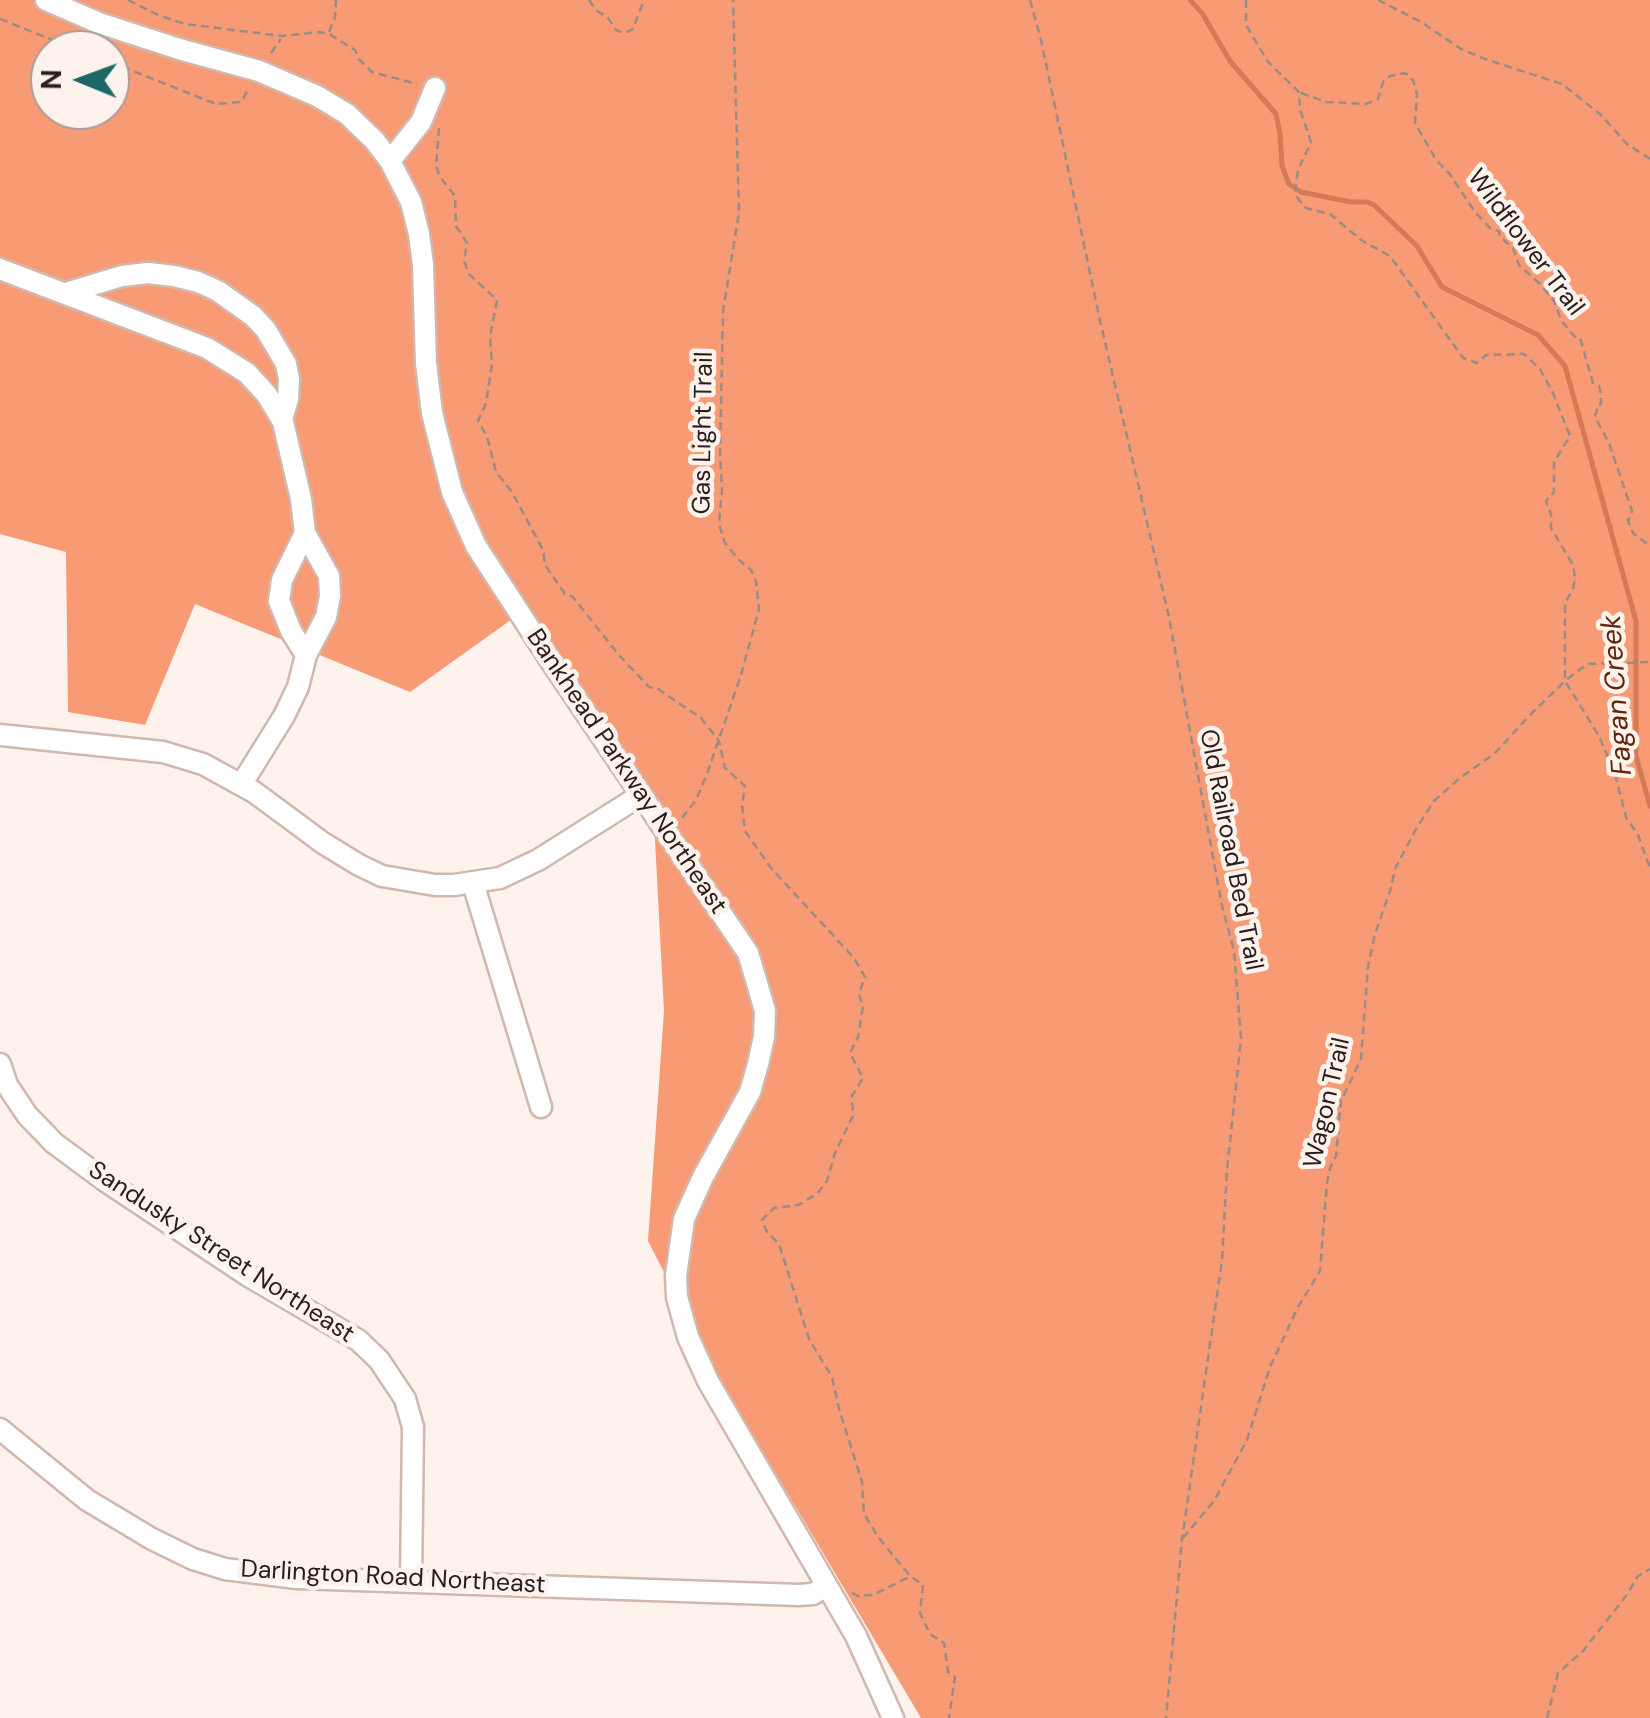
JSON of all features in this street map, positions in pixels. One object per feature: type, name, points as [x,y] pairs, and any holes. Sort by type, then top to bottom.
[{"type":"street","name":"Bankhead Parkway Northeast","points":[[46,0],[99,24],[259,71],[317,96],[347,114],[375,140],[411,202],[423,265],[426,364],[432,413],[452,492],[476,546],[748,953],[764,1012],[764,1037],[750,1092],[684,1220],[677,1296],[688,1337],[708,1381],[856,1636],[893,1718]]},
{"type":"street","points":[[390,161],[421,122],[435,88]]},
{"type":"street","points":[[0,268],[207,348],[246,373],[282,419],[305,533],[328,576],[330,596],[326,616],[306,654],[298,687],[241,785]]},
{"type":"street","points":[[66,294],[122,276],[148,273],[198,282],[218,291],[253,316],[286,364],[288,399],[282,419]]},
{"type":"street","points":[[305,533],[282,580],[279,601],[290,631],[306,654]]},
{"type":"street","points":[[0,736],[163,752],[203,764],[241,785],[323,844],[382,876],[434,884],[500,878],[538,860],[641,795]]},
{"type":"street","points":[[473,883],[542,1107]]},
{"type":"street","name":"Sandusky Street Northeast","points":[[0,1064],[7,1085],[27,1115],[54,1142],[247,1276],[358,1340],[379,1360],[405,1399],[414,1427],[411,1582]]},
{"type":"street","name":"Darlington Road Northeast","points":[[0,1429],[88,1500],[152,1538],[225,1568],[257,1574],[411,1582],[799,1595],[828,1590]]},
{"type":"path","points":[[128,0],[158,16],[186,24],[282,36],[329,34],[355,50],[358,59],[372,72],[435,88]]},
{"type":"path","points":[[329,34],[336,0]]},
{"type":"path","points":[[588,0],[616,30],[624,32],[633,29],[644,0]]},
{"type":"path","name":"Gas Light Trail","points":[[666,832],[688,813],[696,800],[760,609],[752,570],[725,543],[719,524],[723,312],[739,212],[733,0]]},
{"type":"path","name":"Old Railroad Bed Trail","points":[[1030,0],[1169,617],[1222,906],[1234,950],[1242,1039],[1227,1170],[1222,1260],[1182,1540],[1166,1718]]},
{"type":"path","points":[[1246,0],[1246,25],[1250,32],[1268,62],[1299,92],[1311,142],[1298,170],[1295,192],[1306,208],[1330,214],[1361,240],[1390,256],[1463,358],[1476,363],[1486,354],[1524,354],[1540,369],[1552,391],[1570,436],[1554,462],[1554,492],[1546,501],[1551,528],[1573,565],[1575,578],[1565,603],[1565,681],[1599,736],[1616,774],[1626,817],[1638,835],[1650,868]]},
{"type":"path","points":[[1378,0],[1461,49],[1562,84],[1600,114],[1627,144],[1650,159]]},
{"type":"path","points":[[0,19],[30,31]]},
{"type":"path","points":[[130,70],[216,104],[240,102],[282,36]]},
{"type":"path","name":"Wildflower Trail","points":[[1299,92],[1326,102],[1366,104],[1378,99],[1383,82],[1390,76],[1400,72],[1413,80],[1417,94],[1414,123],[1436,160],[1458,184],[1475,212],[1490,228],[1499,230],[1500,237],[1513,248],[1519,265],[1554,300],[1560,320],[1580,338],[1600,394],[1601,404],[1595,416],[1610,443],[1632,512],[1628,521],[1633,533],[1650,546]]},
{"type":"path","name":"Wagon Trail","points":[[1182,1540],[1214,1502],[1246,1440],[1270,1366],[1320,1271],[1327,1184],[1336,1156],[1342,1101],[1361,1059],[1368,966],[1395,869],[1416,829],[1434,801],[1494,754],[1565,681],[1588,664],[1650,662]]},
{"type":"path","points":[[1547,1718],[1558,1673],[1583,1651],[1638,1576],[1650,1569]]},
{"type":"path","points":[[828,1590],[873,1595],[910,1576]]},
{"type":"shaded area","points":[[0,0],[1650,0],[1650,1718],[921,1718],[715,1371],[648,1241],[664,1011],[653,802],[522,612],[410,692],[195,604],[145,725],[68,712],[66,552],[0,534]]},
{"type":"waterway","name":"Fagan Creek","points":[[1190,0],[1230,61],[1276,114],[1282,166],[1289,184],[1301,192],[1374,205],[1417,246],[1442,287],[1538,335],[1565,366],[1636,621],[1636,756],[1650,806]]}]
